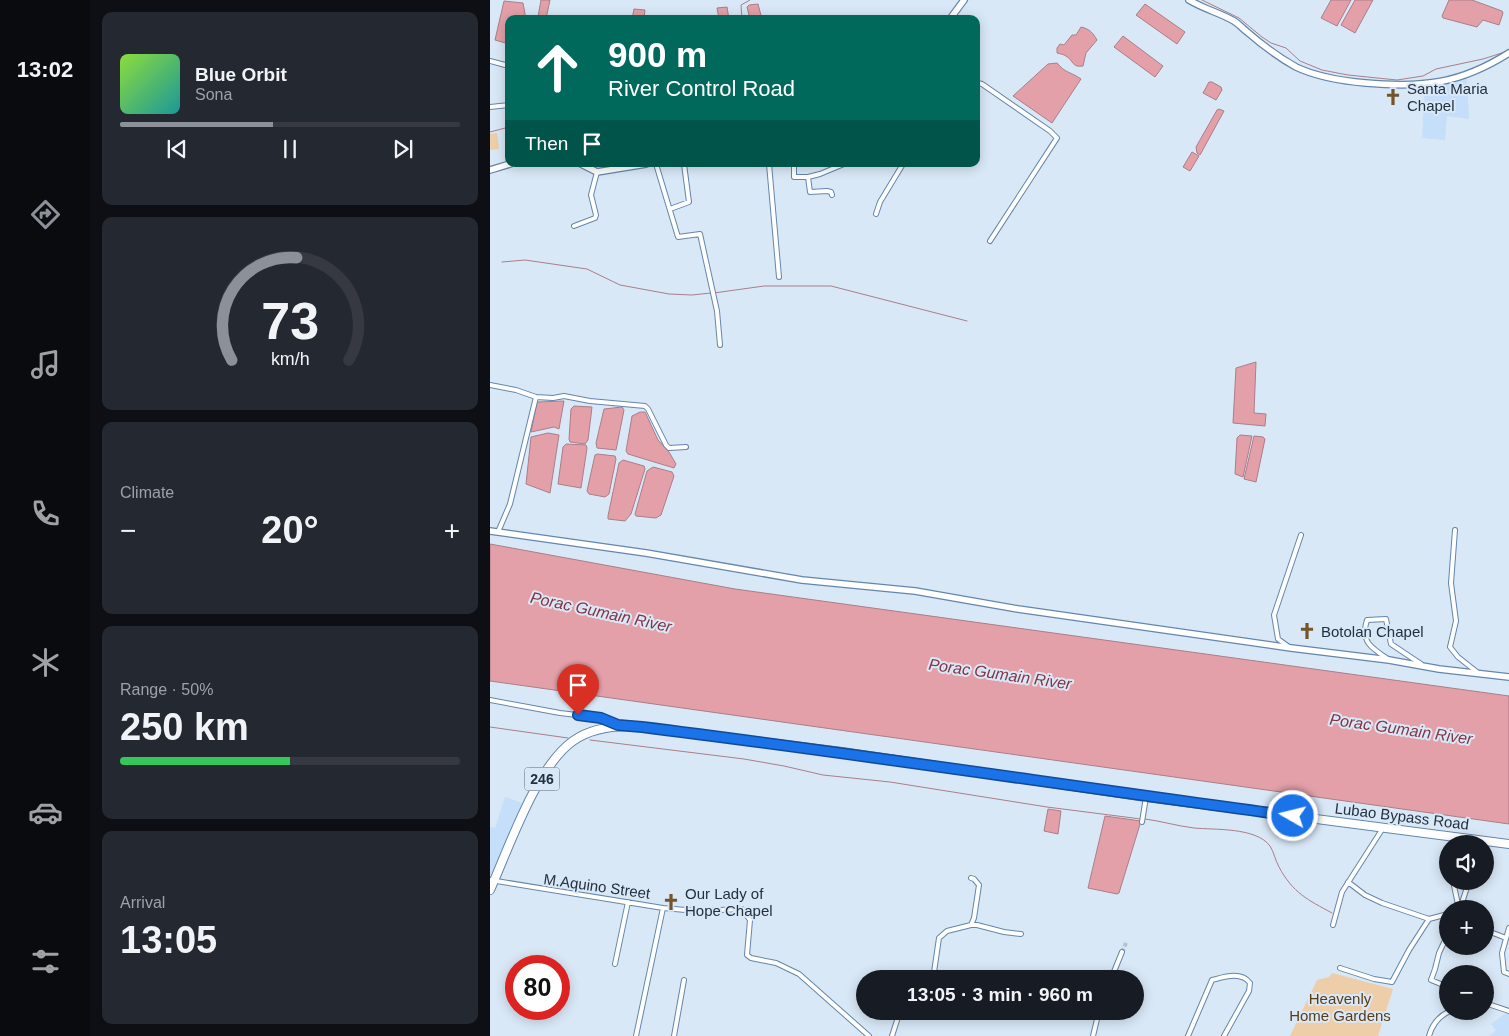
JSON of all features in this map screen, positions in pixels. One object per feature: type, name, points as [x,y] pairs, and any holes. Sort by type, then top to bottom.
[{"type":"highway","name":"Lubao Bypass Road","points":[[490,890],[492,881],[527,804],[548,768],[572,741],[590,733],[618,725],[842,752],[1146,797],[1439,836]]},
{"type":"highway","name":"Lubao Bypass Road","points":[[1494,843],[1509,844]]},
{"type":"street","points":[[953,15],[964,0]]},
{"type":"street","points":[[1190,0],[1235,22],[1273,52],[1295,66],[1313,74],[1348,81],[1397,86],[1430,84],[1491,64],[1509,53]]},
{"type":"street","points":[[490,61],[505,65]]},
{"type":"street","points":[[980,84],[1050,130],[1057,138],[990,241]]},
{"type":"street","points":[[490,107],[505,105]]},
{"type":"street","points":[[491,168],[505,165]]},
{"type":"street","points":[[587,167],[598,172],[623,167]]},
{"type":"street","points":[[657,167],[678,237],[700,234],[717,311],[720,346]]},
{"type":"street","points":[[670,209],[689,202],[685,167]]},
{"type":"street","points":[[770,167],[780,277]]},
{"type":"street","points":[[794,167],[794,177],[808,177],[837,167]]},
{"type":"street","points":[[876,214],[880,202],[901,167]]},
{"type":"street","points":[[574,226],[596,216],[591,195],[598,172]]},
{"type":"street","points":[[808,177],[810,192],[827,191],[831,192],[832,195]]},
{"type":"street","points":[[490,385],[536,397],[553,398],[564,396],[590,401],[645,406],[666,445],[669,448],[686,447]]},
{"type":"street","points":[[498,533],[510,504],[536,397]]},
{"type":"street","points":[[1456,530],[1451,583],[1456,621],[1450,647],[1458,657],[1477,672]]},
{"type":"street","points":[[490,532],[646,553],[802,580],[915,591],[1018,609],[1389,660],[1438,669],[1509,677]]},
{"type":"street","points":[[1291,648],[1278,639],[1274,615],[1301,534]]},
{"type":"street","points":[[1389,660],[1372,648],[1365,638],[1364,628],[1367,620],[1386,619],[1391,644],[1422,665]]},
{"type":"street","points":[[490,700],[601,718],[618,725]]},
{"type":"street","points":[[1142,820],[1146,797]]},
{"type":"street","points":[[1333,925],[1342,892],[1384,828]]},
{"type":"street","points":[[971,878],[979,885],[974,918],[971,925]]},
{"type":"street","name":"M.Aquino Street","points":[[492,881],[663,908],[697,911],[742,909],[750,920],[747,955],[751,958],[776,963],[799,974],[869,1036]]},
{"type":"street","points":[[1348,882],[1365,895],[1382,903],[1429,919],[1439,916]]},
{"type":"street","points":[[615,964],[628,902]]},
{"type":"street","points":[[636,1036],[663,908]]},
{"type":"street","points":[[1340,968],[1374,980],[1392,982],[1409,950],[1429,919]]},
{"type":"street","points":[[934,970],[940,935],[947,932],[977,925],[1021,934]]},
{"type":"street","points":[[1509,928],[1502,953],[1502,966],[1504,972],[1509,974]]},
{"type":"street","points":[[1494,933],[1506,938]]},
{"type":"street","points":[[1115,970],[1122,952]]},
{"type":"street","points":[[1439,953],[1431,980],[1439,983]]},
{"type":"street","points":[[1188,1036],[1212,980],[1236,975],[1248,980],[1250,983],[1249,991],[1224,1036]]},
{"type":"street","points":[[674,1036],[684,980]]},
{"type":"street","points":[[1494,1006],[1509,1011]]},
{"type":"street","points":[[1429,1036],[1432,1025],[1439,1019]]},
{"type":"street","points":[[892,1036],[897,1020]]},
{"type":"street","points":[[1093,1036],[1097,1020]]},
{"type":"shaded area","points":[[1467,76],[1469,119],[1447,116],[1445,140],[1422,138],[1425,86]]},
{"type":"shaded area","points":[[505,797],[522,803],[490,877],[490,827],[495,828]]},
{"type":"shaded area","points":[[1507,1012],[1509,1013],[1509,1036],[1489,1036],[1496,1030],[1491,1024]]},
{"type":"green space","points":[[497,133],[499,149],[490,150],[490,134]]},
{"type":"green space","name":"Heavenly Home Gardens","points":[[1332,973],[1393,989],[1378,1036],[1290,1036],[1317,980],[1329,977]]},
{"type":"water","points":[[541,0],[550,0],[547,15],[538,15]]},
{"type":"water","points":[[1331,0],[1351,0],[1337,26],[1321,18]]},
{"type":"water","points":[[1355,0],[1373,0],[1355,33],[1341,25]]},
{"type":"water","points":[[1449,0],[1472,0],[1502,11],[1499,25],[1483,20],[1477,27],[1443,18],[1442,16]]},
{"type":"water","points":[[504,1],[523,3],[525,15],[505,15],[505,43],[495,40]]},
{"type":"water","points":[[758,4],[761,15],[749,15],[747,7]]},
{"type":"water","points":[[1145,4],[1185,32],[1177,44],[1136,15]]},
{"type":"water","points":[[727,7],[728,15],[718,15],[717,8]]},
{"type":"water","points":[[634,9],[645,10],[644,15],[633,15]]},
{"type":"water","points":[[1081,27],[1091,32],[1097,40],[1086,53],[1083,66],[1077,66],[1063,54],[1057,53],[1057,48],[1060,44],[1064,45],[1072,35],[1076,35]]},
{"type":"water","points":[[1123,36],[1163,66],[1155,77],[1114,47]]},
{"type":"water","points":[[1057,63],[1065,71],[1081,79],[1052,123],[1013,96],[1048,64]]},
{"type":"water","points":[[1209,82],[1221,87],[1222,90],[1216,100],[1203,93]]},
{"type":"water","points":[[1219,109],[1224,111],[1200,155],[1197,153],[1196,147]]},
{"type":"water","points":[[1192,152],[1199,156],[1190,171],[1183,167]]},
{"type":"water","points":[[1256,362],[1254,413],[1266,414],[1265,426],[1233,423],[1236,368]]},
{"type":"water","points":[[564,401],[559,429],[554,427],[531,432],[537,402]]},
{"type":"water","points":[[574,406],[592,407],[588,440],[585,444],[570,442],[569,439],[571,409]]},
{"type":"water","points":[[622,407],[624,410],[616,450],[597,448],[596,443],[604,409]]},
{"type":"water","points":[[645,412],[658,440],[669,452],[676,464],[674,468],[628,454],[626,451],[632,416]]},
{"type":"water","points":[[548,433],[559,435],[550,493],[526,484],[531,437]]},
{"type":"water","points":[[1240,435],[1252,436],[1243,477],[1235,474],[1237,438]]},
{"type":"water","points":[[1254,436],[1265,439],[1256,482],[1244,479]]},
{"type":"water","points":[[566,444],[586,445],[581,488],[558,484],[563,447]]},
{"type":"water","points":[[595,455],[615,456],[616,459],[609,494],[605,497],[589,494],[587,491]]},
{"type":"water","points":[[623,460],[644,466],[645,469],[631,514],[625,521],[608,519],[619,463]]},
{"type":"water","points":[[653,467],[672,472],[674,476],[661,515],[656,518],[636,516],[647,471]]},
{"type":"water","name":"Porac Gumain River","points":[[490,544],[735,589],[1509,696],[1509,824],[490,681]]},
{"type":"water","points":[[1048,809],[1061,811],[1058,834],[1044,831]]},
{"type":"water","points":[[1105,816],[1141,821],[1119,893],[1117,894],[1088,888]]},
{"type":"waterway","points":[[742,15],[741,5],[750,0]]},
{"type":"waterway","points":[[1202,0],[1239,18],[1271,43],[1286,48],[1300,61],[1322,70],[1348,75],[1397,80],[1423,76],[1436,69],[1483,59],[1509,49]]},
{"type":"waterway","points":[[490,132],[505,128]]},
{"type":"waterway","points":[[502,262],[525,260],[587,269],[620,285],[669,294],[692,295],[711,293]]},
{"type":"waterway","points":[[714,293],[764,286],[831,286],[967,321]]},
{"type":"waterway","points":[[490,727],[568,738]]},
{"type":"waterway","points":[[590,740],[744,759],[823,775],[890,782],[1047,807],[1141,819]]},
{"type":"waterway","points":[[1145,819],[1194,828],[1245,832],[1255,835],[1270,846],[1284,876],[1296,890],[1308,900],[1332,913]]},
{"type":"tunnel","points":[[1122,952],[1127,941]]},
{"type":"place","name":"Santa Maria Chapel","points":[[1393,97]]},
{"type":"place","name":"Botolan Chapel","points":[[1307,631]]},
{"type":"place","name":"Our Lady of Hope Chapel","points":[[671,902]]},
{"type":"route","points":[[578,715],[601,718],[618,725],[842,752],[1146,797],[1293,816]]}]
